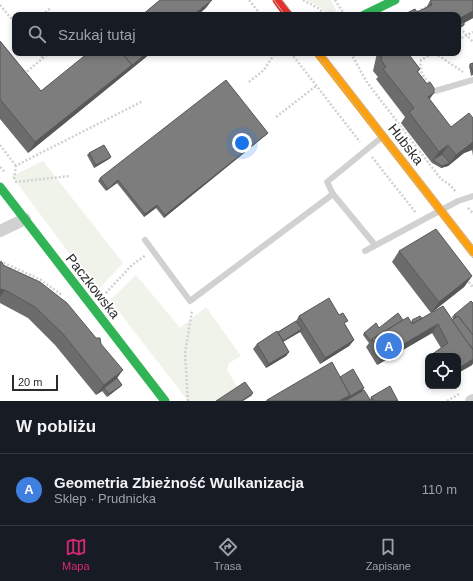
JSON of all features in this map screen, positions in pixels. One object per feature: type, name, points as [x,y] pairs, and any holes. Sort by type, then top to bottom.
[{"type":"street","points":[[277,0],[286,12]]},
{"type":"street","points":[[370,12],[394,0]]},
{"type":"street","name":"Hubska","points":[[320,56],[473,252]]},
{"type":"street","name":"Paczkowska","points":[[0,187],[165,401]]},
{"type":"street","points":[[0,231],[25,219]]},
{"type":"lane","points":[[288,0],[288,12]]},
{"type":"lane","points":[[435,91],[473,80]]},
{"type":"lane","points":[[375,245],[333,194],[327,182],[382,137]]},
{"type":"lane","points":[[145,240],[190,301],[333,194]]},
{"type":"lane","points":[[365,251],[458,201],[473,196]]},
{"type":"path","points":[[249,0],[259,12]]},
{"type":"path","points":[[303,0],[323,12]]},
{"type":"path","points":[[336,0],[343,12]]},
{"type":"path","points":[[416,12],[434,3]]},
{"type":"path","points":[[0,5],[12,19]]},
{"type":"path","points":[[46,12],[51,8]]},
{"type":"path","points":[[461,29],[473,42]]},
{"type":"path","points":[[461,38],[473,32]]},
{"type":"path","points":[[22,75],[45,56]]},
{"type":"path","points":[[249,82],[264,70],[273,56]]},
{"type":"path","points":[[293,56],[363,146]]},
{"type":"path","points":[[353,56],[366,81],[441,179],[450,185],[458,194]]},
{"type":"path","points":[[429,56],[420,60],[420,68],[422,74],[435,91]]},
{"type":"path","points":[[439,56],[467,75]]},
{"type":"path","points":[[276,118],[316,86]]},
{"type":"path","points":[[16,166],[143,101]]},
{"type":"path","points":[[0,146],[16,166],[13,183],[70,176]]},
{"type":"path","points":[[370,155],[418,215]]},
{"type":"path","points":[[92,306],[132,265],[152,250]]},
{"type":"path","points":[[0,262],[41,280],[67,300]]},
{"type":"path","points":[[463,275],[473,287]]},
{"type":"path","points":[[188,401],[185,353],[187,332],[193,314],[190,301]]},
{"type":"path","points":[[447,401],[458,394]]},
{"type":"shaded area","points":[[307,0],[331,0],[337,12],[325,12],[320,7]]},
{"type":"shaded area","points":[[43,161],[123,263],[97,291],[12,176]]},
{"type":"shaded area","points":[[136,275],[180,328],[206,307],[241,356],[229,363],[227,370],[238,388],[215,401],[188,401],[110,300]]},
{"type":"building","points":[[160,0],[212,0],[197,12],[146,12]]},
{"type":"building","points":[[473,0],[473,11],[461,17],[461,12],[417,12],[432,5],[430,1]]},
{"type":"building","points":[[415,9],[417,12],[409,12]]},
{"type":"building","points":[[0,41],[41,91],[84,56],[124,56],[132,65],[35,142],[0,99]]},
{"type":"building","points":[[124,56],[143,56],[130,67],[132,65]]},
{"type":"building","points":[[382,56],[410,56],[420,69],[417,71],[427,84],[430,82],[434,88],[434,93],[428,97],[451,127],[469,113],[473,118],[473,142],[456,155],[448,145],[439,152],[409,112],[414,108],[383,69],[386,67],[381,60]]},
{"type":"building","points":[[473,63],[473,73],[470,64]]},
{"type":"building","points":[[226,80],[268,133],[165,215],[157,205],[145,214],[118,180],[108,189],[100,178]]},
{"type":"building","points":[[104,145],[111,157],[96,165],[89,153]]},
{"type":"building","points":[[442,154],[450,163],[442,166],[433,160]]},
{"type":"building","points":[[436,229],[472,276],[439,302],[399,251]]},
{"type":"building","points":[[0,262],[2,262],[3,265],[40,282],[67,303],[96,338],[100,338],[101,344],[123,370],[104,385],[63,334],[35,307],[5,290],[0,289]]},
{"type":"building","points":[[329,298],[339,315],[343,313],[348,321],[344,323],[354,340],[325,358],[299,316]]},
{"type":"building","points":[[471,301],[473,303],[473,335],[458,316],[456,317],[454,315]]},
{"type":"building","points":[[443,306],[473,350],[473,359],[461,367],[461,353],[434,353],[448,343],[438,324],[383,356],[372,339],[408,317],[412,324]]},
{"type":"building","points":[[398,313],[403,320],[371,341],[364,333],[376,323],[379,328]]},
{"type":"building","points":[[420,316],[422,318],[414,323],[412,320]]},
{"type":"building","points":[[458,316],[473,335],[473,349],[452,320]]},
{"type":"building","points":[[296,321],[302,329],[283,341],[278,332]]},
{"type":"building","points":[[277,331],[289,352],[269,364],[257,344]]},
{"type":"building","points":[[332,362],[350,395],[339,401],[267,401],[267,400]]},
{"type":"building","points":[[353,369],[364,388],[347,398],[350,395],[340,377]]},
{"type":"building","points":[[117,378],[122,385],[109,394],[104,388]]},
{"type":"building","points":[[245,382],[253,393],[241,401],[216,401]]},
{"type":"building","points":[[390,386],[398,401],[374,401],[371,397]]},
{"type":"building","points":[[364,390],[371,401],[345,401]]},
{"type":"tram line","points":[[274,0],[283,12]]},
{"type":"tram line","points":[[282,0],[292,12]]},
{"type":"tram line","points":[[317,56],[473,258]]},
{"type":"tram line","points":[[325,56],[473,246]]},
{"type":"traffic: fast","points":[[370,12],[395,0]]},
{"type":"traffic: fast","points":[[0,187],[165,401]]},
{"type":"traffic: slow","points":[[320,56],[473,252]]},
{"type":"traffic: jam","points":[[277,0],[286,12]]},
{"type":"place","name":"Geometria Zbieżność Wulkanizacja","points":[[389,346]]}]
